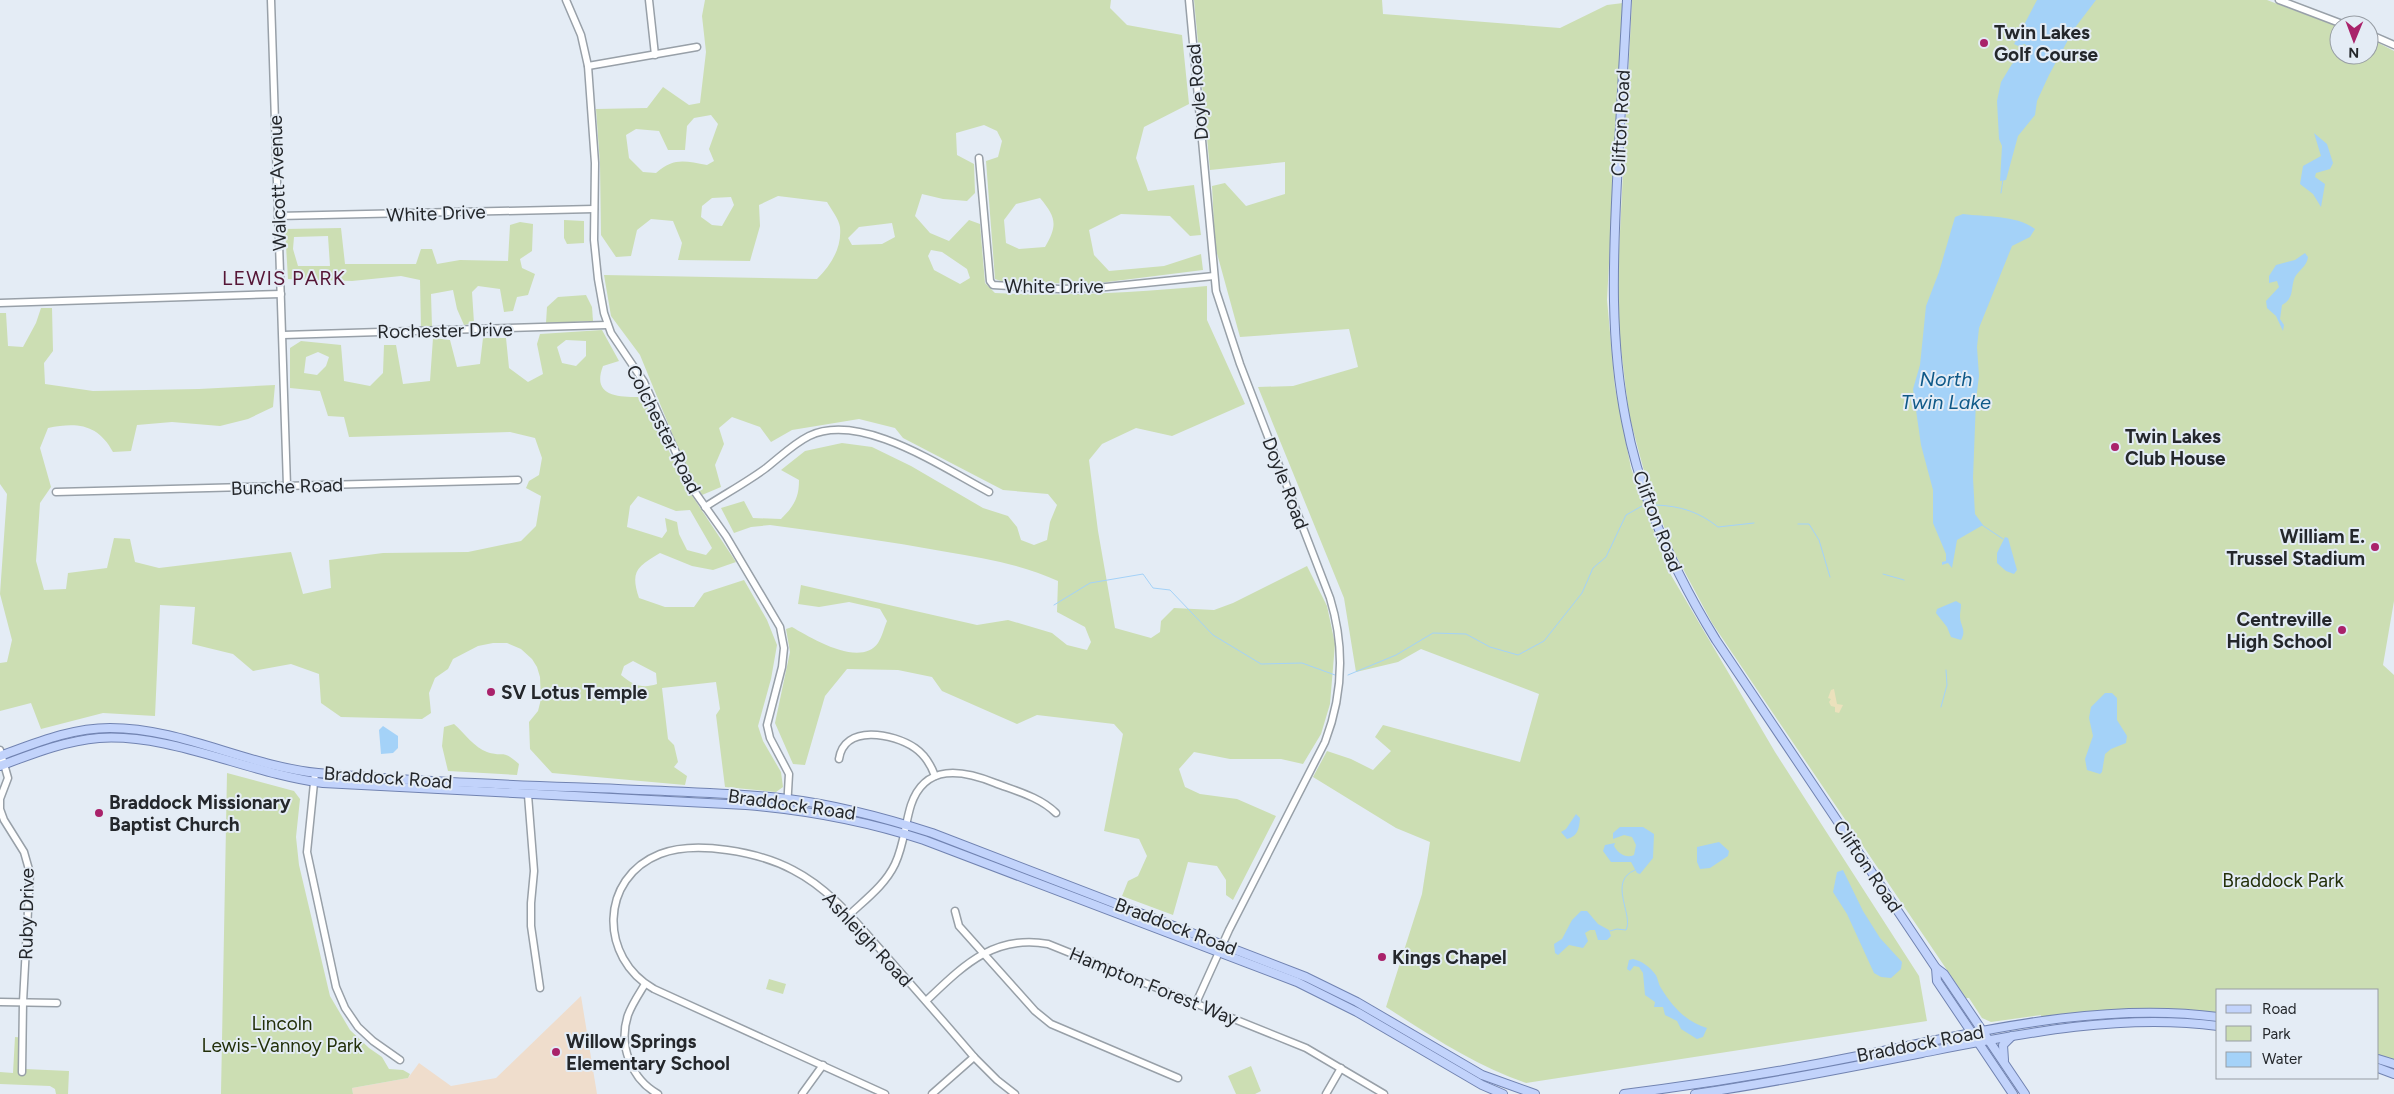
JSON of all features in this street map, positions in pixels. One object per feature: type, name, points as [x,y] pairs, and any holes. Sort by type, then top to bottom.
[{"type":"main road","name":"Clifton Road","points":[[1627,0],[1613,260],[1613,325],[1626,423],[1645,492],[1672,562],[1712,633],[1936,968],[1944,974],[2025,1094]]},
{"type":"main road","name":"Braddock Road","points":[[1,754],[66,733],[119,728],[167,735],[264,762],[315,773],[789,799],[831,806],[906,825],[1220,948],[1324,995],[1482,1085],[1503,1094]]},
{"type":"main road","name":"Braddock Road","points":[[2,766],[69,743],[94,739],[126,738],[160,743],[278,775],[314,782],[528,795],[732,804],[787,809],[840,818],[904,834],[1220,948],[1292,971],[1339,992],[1482,1075],[1535,1094]]},
{"type":"main road","name":"Clifton Road","points":[[1936,968],[1937,981],[2014,1094]]},
{"type":"main road","name":"Braddock Road","points":[[1624,1094],[1655,1092],[1764,1073],[1981,1031],[2127,1013],[2216,1017]]},
{"type":"main road","name":"Braddock Road","points":[[1695,1094],[1796,1078],[2013,1036],[2134,1022],[2177,1022],[2216,1026]]},
{"type":"main road","points":[[2008,1068],[2002,1053],[2002,1047],[2013,1036]]},
{"type":"main road","points":[[2379,1059],[2394,1064]]},
{"type":"main road","points":[[2379,1068],[2394,1074]]},
{"type":"street","name":"Walcott Avenue","points":[[271,0],[287,486]]},
{"type":"street","name":"Colchester Road","points":[[566,0],[581,35],[588,66],[594,163],[597,272],[607,325],[641,376],[687,479],[758,589],[782,634],[784,648],[782,668],[767,725],[770,738],[789,774],[787,809]]},
{"type":"street","points":[[650,0],[655,54]]},
{"type":"street","name":"Doyle Road","points":[[1189,0],[1214,276],[1221,310],[1330,598],[1339,631],[1341,658],[1336,705],[1324,743],[1220,948],[1196,1003]]},
{"type":"street","points":[[2279,0],[2329,19]]},
{"type":"street","points":[[2379,38],[2394,45]]},
{"type":"street","points":[[588,66],[697,47]]},
{"type":"street","name":"White Drive","points":[[979,158],[993,285],[1059,290],[1214,276]]},
{"type":"street","name":"White Drive","points":[[278,216],[594,208]]},
{"type":"street","points":[[0,303],[281,294]]},
{"type":"street","name":"Rochester Drive","points":[[283,335],[607,325]]},
{"type":"street","points":[[705,507],[758,474],[807,437],[830,430],[871,433],[898,444],[989,492]]},
{"type":"street","name":"Bunche Road","points":[[56,492],[518,480]]},
{"type":"street","points":[[839,759],[841,748],[846,743],[861,736],[879,735],[900,740],[916,748],[927,760],[935,776]]},
{"type":"street","name":"Ruby Drive","points":[[1,754],[2,766],[8,778],[0,799],[0,809],[4,820],[24,852],[30,873],[23,1002],[22,1072]]},
{"type":"street","points":[[849,915],[889,875],[899,856],[914,797],[935,776],[950,772],[973,774],[1043,802],[1056,814]]},
{"type":"street","points":[[315,773],[307,852],[336,987],[345,1008],[358,1027],[400,1060]]},
{"type":"street","points":[[528,795],[534,870],[531,903],[532,926],[540,988]]},
{"type":"street","name":"Ashleigh Road","points":[[885,1094],[645,984],[628,967],[619,953],[614,936],[614,912],[618,896],[630,876],[642,864],[659,854],[690,849],[736,852],[765,858],[805,876],[828,893],[974,1057],[1015,1094]]},
{"type":"street","points":[[954,911],[959,926],[1035,1011],[1051,1024],[1178,1078]]},
{"type":"street","name":"Hampton Forest Way","points":[[926,1001],[973,960],[984,953],[1013,943],[1048,944],[1306,1048],[1384,1094]]},
{"type":"street","points":[[645,984],[628,1016],[625,1040],[628,1058],[636,1074],[649,1088],[658,1094]]},
{"type":"street","points":[[0,1002],[57,1002]]},
{"type":"street","points":[[932,1094],[974,1057]]},
{"type":"street","points":[[802,1094],[823,1065]]},
{"type":"street","points":[[1326,1094],[1341,1068]]},
{"type":"shaded area","name":"Willow Springs Elementary School","points":[[581,996],[597,1094],[353,1094],[352,1088],[408,1078],[419,1063],[451,1086],[496,1078]]},
{"type":"green space","points":[[705,0],[1111,0],[1110,8],[1127,25],[1182,35],[1189,104],[1144,127],[1136,158],[1148,191],[1194,185],[1201,235],[1190,236],[1170,216],[1121,214],[1089,230],[1094,255],[1109,271],[1164,266],[1201,254],[1203,270],[1091,284],[1004,282],[995,279],[986,161],[998,157],[1002,141],[997,131],[984,125],[956,133],[957,155],[974,164],[975,193],[967,201],[943,199],[922,194],[915,216],[930,233],[949,241],[969,220],[980,224],[985,283],[995,293],[1075,294],[1207,286],[1207,320],[1245,404],[1172,436],[1136,428],[1102,444],[1089,460],[1098,531],[1115,628],[1151,638],[1160,632],[1161,621],[1174,608],[1214,610],[1233,603],[1307,566],[1327,606],[1335,644],[1330,704],[1321,734],[1303,764],[1281,759],[1230,759],[1194,752],[1179,769],[1185,787],[1200,794],[1237,799],[1276,816],[1233,900],[1226,895],[1226,880],[1217,866],[1188,862],[1173,915],[1122,896],[1128,881],[1138,876],[1147,856],[1139,839],[1104,831],[1123,734],[1114,724],[1037,715],[1017,724],[942,691],[932,677],[898,670],[847,669],[825,696],[805,765],[793,764],[775,723],[790,652],[786,629],[792,627],[811,638],[835,648],[860,653],[870,650],[878,643],[887,621],[880,609],[849,602],[819,607],[798,604],[801,585],[977,625],[1008,620],[1052,633],[1067,645],[1087,650],[1091,642],[1085,627],[1057,612],[1058,581],[1018,566],[925,548],[770,525],[751,527],[734,533],[721,508],[744,501],[753,518],[781,519],[795,501],[799,480],[781,470],[805,451],[842,443],[872,447],[911,466],[983,508],[1008,516],[1017,527],[1021,540],[1034,545],[1047,540],[1050,522],[1057,505],[1048,494],[1003,490],[903,438],[895,428],[859,419],[792,430],[771,442],[760,427],[732,417],[719,428],[724,444],[715,465],[721,487],[702,495],[690,477],[640,355],[611,316],[604,275],[817,279],[827,268],[834,256],[840,235],[838,221],[827,202],[778,196],[759,205],[760,226],[750,261],[678,260],[682,243],[673,221],[651,219],[637,230],[631,256],[616,257],[601,235],[600,164],[596,109],[647,108],[663,87],[689,105],[700,103],[706,52],[702,16]],"holes":[[[711,115],[718,124],[709,149],[714,161],[707,165],[674,162],[656,173],[643,172],[629,158],[626,135],[636,129],[659,131],[668,150],[685,150],[687,126],[694,118]],[[731,197],[734,205],[722,226],[712,225],[701,217],[702,206],[712,198]],[[1040,198],[1049,211],[1052,216],[1053,227],[1045,247],[1019,249],[1006,243],[1004,220],[1016,204]],[[892,223],[895,237],[882,244],[852,245],[848,238],[859,227]],[[931,250],[942,252],[967,269],[970,278],[960,284],[934,270],[928,256]]]},
{"type":"green space","points":[[1194,0],[1382,0],[1383,14],[1560,28],[1607,5],[1623,3],[1607,300],[1615,387],[1631,468],[1668,570],[1775,752],[1919,976],[1927,1021],[1526,1083],[1472,1059],[1386,1007],[1422,894],[1430,842],[1396,828],[1313,777],[1327,751],[1351,759],[1373,770],[1391,751],[1375,737],[1383,725],[1520,762],[1539,694],[1421,649],[1398,662],[1356,672],[1344,598],[1258,387],[1293,386],[1358,367],[1349,329],[1240,337],[1215,246],[1212,186],[1225,183],[1246,206],[1285,194],[1285,162],[1210,170]]},
{"type":"green space","name":"Twin Lakes Golf Course","points":[[1632,0],[2267,0],[2329,23],[2329,65],[2379,65],[2379,43],[2394,51],[2394,601],[2383,665],[2394,675],[2394,1064],[2379,1059],[2379,989],[2216,989],[2216,1018],[2154,1012],[2040,1023],[2041,1015],[1991,1022],[1982,1018],[1969,998],[1966,998],[1712,623],[1673,550],[1647,482],[1629,415],[1618,324],[1618,270]]},
{"type":"green space","points":[[564,220],[584,221],[584,243],[567,244],[564,238]]},
{"type":"green space","points":[[520,222],[533,224],[532,251],[520,259],[522,268],[535,274],[528,295],[517,297],[513,311],[504,312],[500,289],[478,286],[472,292],[474,323],[464,325],[457,309],[453,290],[431,294],[432,327],[421,328],[420,280],[401,276],[352,281],[288,279],[285,229],[341,228],[345,264],[416,264],[421,249],[432,249],[437,264],[460,260],[508,261],[510,225]],"holes":[[[328,236],[330,266],[298,266],[293,249],[294,237]]]},
{"type":"green space","points":[[586,295],[592,307],[593,321],[546,323],[547,307],[558,297]]},
{"type":"green space","points":[[41,308],[52,308],[53,351],[44,363],[45,384],[93,391],[275,385],[273,407],[248,419],[220,426],[172,422],[137,425],[131,451],[113,452],[101,436],[86,427],[68,425],[48,428],[40,448],[51,487],[40,503],[36,561],[44,590],[66,589],[68,573],[107,568],[114,538],[130,539],[135,562],[159,568],[291,552],[303,594],[331,588],[329,560],[383,553],[468,552],[521,541],[536,526],[541,496],[526,488],[529,481],[539,475],[542,458],[535,438],[510,432],[349,437],[344,417],[328,416],[320,391],[290,388],[290,348],[301,341],[341,345],[344,381],[370,386],[383,373],[384,345],[396,345],[403,384],[430,381],[433,338],[450,340],[457,367],[480,364],[483,338],[506,338],[509,368],[528,382],[543,374],[537,344],[540,334],[602,330],[619,361],[603,366],[600,376],[603,389],[614,395],[638,397],[646,404],[687,488],[736,562],[713,570],[692,566],[660,553],[641,566],[638,571],[635,582],[639,598],[665,607],[694,607],[704,593],[744,580],[767,620],[777,645],[771,679],[758,726],[763,741],[781,772],[783,787],[776,792],[725,787],[716,715],[720,709],[716,682],[662,688],[668,739],[674,745],[678,762],[674,767],[687,776],[685,785],[552,773],[530,749],[529,722],[538,711],[541,699],[540,677],[532,659],[521,649],[507,643],[493,643],[478,646],[453,659],[448,669],[435,678],[429,693],[431,713],[422,719],[341,717],[321,703],[319,674],[291,664],[253,671],[233,654],[192,644],[195,607],[160,605],[155,716],[103,713],[41,729],[31,703],[0,711],[0,663],[7,662],[12,640],[0,594],[7,494],[0,484],[0,313],[6,313],[8,346],[23,347],[36,323]],"holes":[[[566,340],[586,341],[586,356],[576,366],[562,363],[557,347]],[[318,352],[329,357],[326,366],[317,375],[304,373],[306,357]],[[638,496],[676,511],[690,510],[712,548],[706,555],[687,550],[679,534],[677,522],[665,518],[667,531],[662,538],[627,527],[630,506]],[[633,661],[656,673],[657,684],[642,686],[630,681],[621,675],[624,666]]]},
{"type":"green space","points":[[454,724],[474,744],[483,750],[493,754],[506,755],[513,759],[519,764],[517,775],[448,771],[442,746],[444,727]]},
{"type":"green space","name":"Lincoln Lewis-Vannoy Park","points":[[227,773],[294,791],[300,799],[296,837],[299,865],[330,996],[350,1030],[369,1048],[382,1057],[389,1069],[403,1070],[410,1074],[408,1078],[352,1088],[353,1094],[221,1094]]},
{"type":"green space","points":[[769,979],[786,984],[783,994],[766,989]]},
{"type":"green space","points":[[15,1037],[27,1038],[25,1069],[69,1071],[68,1094],[56,1094],[55,1089],[50,1086],[0,1084],[0,1072],[13,1073]]},
{"type":"green space","points":[[1251,1066],[1261,1091],[1255,1094],[1236,1094],[1228,1076]]},
{"type":"sand","points":[[1834,689],[1837,704],[1843,705],[1839,713],[1835,712],[1835,707],[1831,706],[1829,702],[1831,699],[1828,698],[1831,690]]},
{"type":"water","points":[[2037,0],[2096,0],[2074,29],[2049,75],[2037,101],[2035,115],[2018,136],[2006,180],[2000,181],[2002,146],[1999,139],[1997,101],[2001,82],[2012,64],[2029,51],[2025,44],[2018,46],[2014,44]]},
{"type":"water","points":[[2314,133],[2327,144],[2333,163],[2330,169],[2316,173],[2315,177],[2325,184],[2321,207],[2313,194],[2300,184],[2303,166],[2321,156]]},
{"type":"water","name":"North Twin Lake","points":[[1963,214],[2010,219],[2028,224],[2035,229],[2030,237],[2012,246],[1979,328],[1977,347],[1979,376],[1976,400],[1973,478],[1975,514],[1983,525],[1957,540],[1952,568],[1948,563],[1942,565],[1942,562],[1946,561],[1946,554],[1933,523],[1933,490],[1921,445],[1913,389],[1920,365],[1926,306],[1939,272],[1955,217]]},
{"type":"water","points":[[2305,253],[2308,257],[2306,263],[2295,277],[2289,299],[2282,305],[2280,319],[2284,325],[2283,331],[2276,316],[2267,308],[2266,301],[2279,287],[2277,281],[2269,283],[2269,276],[2276,265],[2295,260]]},
{"type":"water","points":[[2005,537],[2008,538],[2017,570],[2014,574],[2006,571],[1997,563],[1997,553]]},
{"type":"water","points":[[1956,601],[1961,604],[1960,619],[1963,637],[1961,640],[1951,637],[1947,627],[1936,613],[1937,609]]},
{"type":"water","points":[[2105,693],[2112,693],[2117,698],[2117,720],[2127,736],[2126,743],[2111,749],[2105,754],[2100,774],[2087,770],[2085,759],[2093,736],[2089,718],[2091,707]]},
{"type":"water","points":[[383,726],[398,736],[398,748],[393,753],[381,754],[379,730]]},
{"type":"water","points":[[1576,814],[1580,818],[1578,829],[1574,836],[1567,839],[1561,832],[1566,829]]},
{"type":"water","points":[[1620,827],[1643,827],[1654,834],[1653,858],[1640,874],[1637,873],[1631,862],[1611,862],[1603,851],[1605,845],[1615,843],[1614,846],[1622,855],[1634,855],[1636,845],[1632,837],[1624,835],[1613,839],[1613,833]]},
{"type":"water","points":[[1719,842],[1729,851],[1728,856],[1710,868],[1700,869],[1697,862],[1697,847]]},
{"type":"water","points":[[1843,870],[1863,911],[1880,938],[1902,962],[1901,969],[1891,978],[1881,977],[1874,973],[1847,914],[1833,892],[1837,872]]},
{"type":"water","points":[[1581,911],[1587,911],[1598,924],[1609,930],[1611,936],[1607,940],[1598,940],[1595,930],[1590,930],[1585,933],[1588,941],[1583,948],[1569,945],[1558,955],[1555,953],[1554,944],[1562,939],[1572,920]]},
{"type":"water","points":[[1633,959],[1643,963],[1653,971],[1665,995],[1680,1012],[1692,1022],[1707,1028],[1703,1037],[1697,1039],[1681,1029],[1677,1021],[1665,1015],[1663,1007],[1654,1007],[1655,1002],[1645,995],[1643,973],[1639,967],[1634,966],[1630,971],[1627,969],[1629,960]]},
{"type":"waterway","points":[[2001,193],[2003,179]]},
{"type":"waterway","points":[[1656,505],[1689,511],[1704,517],[1718,527],[1754,523]]},
{"type":"waterway","points":[[1348,675],[1396,655],[1433,633],[1466,634],[1490,647],[1518,655],[1544,641],[1582,593],[1593,568],[1606,557],[1626,515],[1642,506]]},
{"type":"waterway","points":[[1798,524],[1809,524],[1819,540],[1830,577]]},
{"type":"waterway","points":[[1982,525],[2003,539]]},
{"type":"waterway","points":[[1054,605],[1090,583],[1143,574],[1153,588],[1170,590],[1213,635],[1261,664],[1302,663],[1335,675]]},
{"type":"waterway","points":[[1883,574],[1904,580]]},
{"type":"waterway","points":[[1941,707],[1947,685],[1946,670]]},
{"type":"waterway","points":[[1610,931],[1617,929],[1626,930],[1628,924],[1622,890],[1623,882],[1627,875],[1635,870]]},
{"type":"place","name":"Twin Lakes Golf Course","points":[[1984,43]]},
{"type":"place","name":"Twin Lakes Club House","points":[[2115,447]]},
{"type":"place","name":"William E. Trussel Stadium","points":[[2375,547]]},
{"type":"place","name":"Centreville High School","points":[[2342,630]]},
{"type":"place","name":"SV Lotus Temple","points":[[491,692]]},
{"type":"place","name":"Braddock Missionary Baptist Church","points":[[99,813]]},
{"type":"place","name":"Kings Chapel","points":[[1382,957]]},
{"type":"place","name":"Willow Springs Elementary School","points":[[556,1052]]},
{"type":"district","name":"LEWIS PARK","points":[[284,278]]},
{"type":"park label","name":"Braddock Park","points":[[2283,880]]}]
